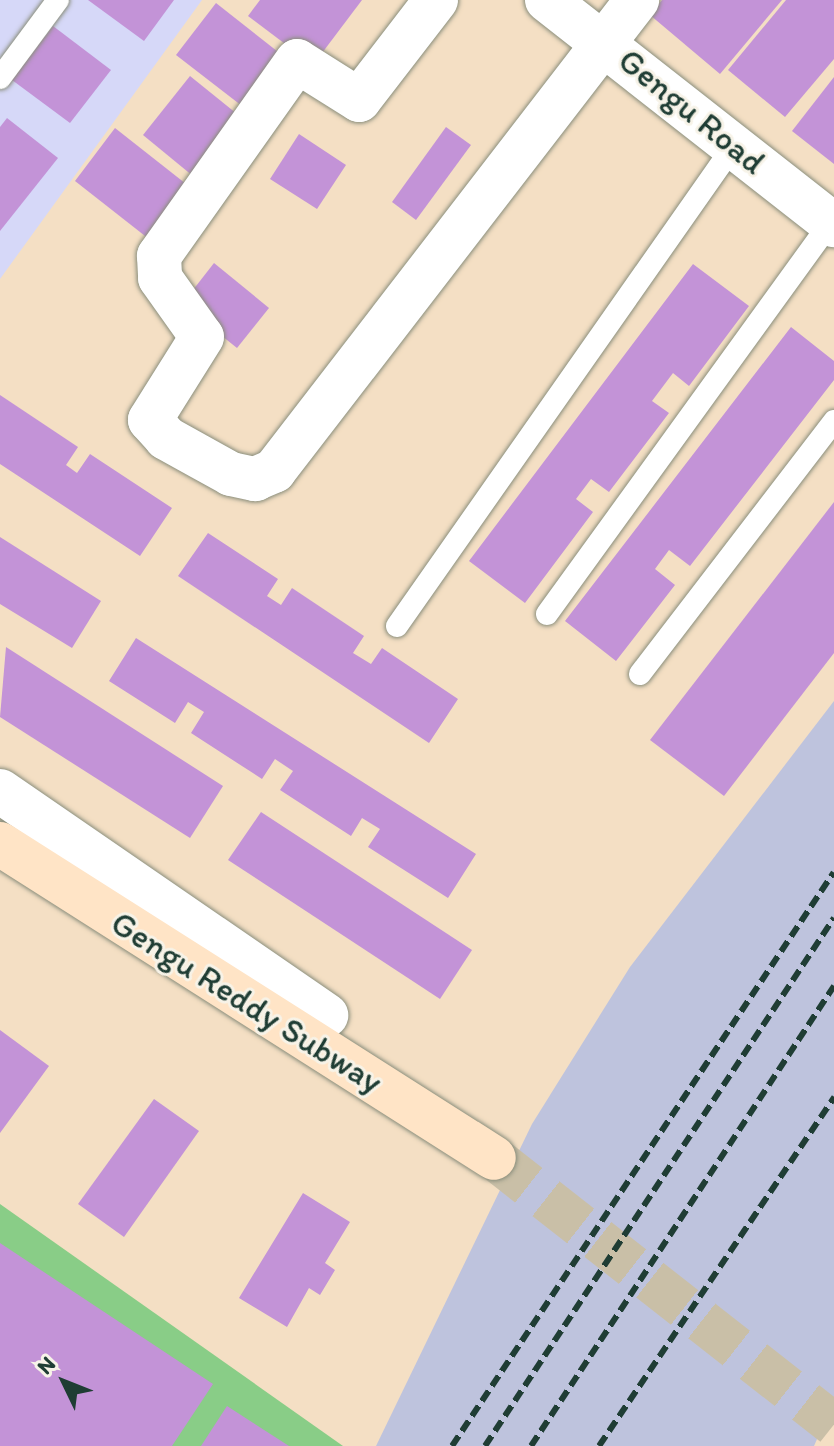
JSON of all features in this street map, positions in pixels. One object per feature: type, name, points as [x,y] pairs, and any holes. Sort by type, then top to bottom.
[{"type":"main road","name":"Gengu Reddy Subway","points":[[0,844],[494,1158]]},
{"type":"street","points":[[436,0],[359,100],[297,61],[159,256],[160,278],[202,337],[150,420],[166,438],[231,474],[255,479],[274,471],[637,0]]},
{"type":"street","name":"Gengu Road","points":[[547,0],[605,41],[833,222]]},
{"type":"street","points":[[0,791],[326,1015]]},
{"type":"lane","points":[[0,78],[58,0]]},
{"type":"lane","points":[[397,626],[735,144]]},
{"type":"lane","points":[[547,614],[833,222]]},
{"type":"lane","points":[[640,674],[834,421]]},
{"type":"shaded area","points":[[0,0],[202,0],[0,279]]},
{"type":"shaded area","points":[[834,701],[834,1400],[814,1446],[376,1446],[532,1124],[630,967]]},
{"type":"green space","points":[[0,1204],[343,1446],[0,1446]]},
{"type":"building","points":[[88,0],[174,0],[144,41]]},
{"type":"building","points":[[260,0],[362,0],[313,65],[248,16]]},
{"type":"building","points":[[662,0],[782,0],[720,74],[650,15]]},
{"type":"building","points":[[786,0],[834,0],[834,59],[785,117],[728,70]]},
{"type":"building","points":[[216,3],[282,55],[242,106],[176,55]]},
{"type":"building","points":[[53,26],[111,70],[70,123],[12,80]]},
{"type":"building","points":[[190,76],[247,122],[199,181],[143,135]]},
{"type":"building","points":[[834,77],[834,164],[792,131]]},
{"type":"building","points":[[7,118],[58,158],[0,231],[0,127]]},
{"type":"building","points":[[446,127],[471,145],[416,220],[392,202]]},
{"type":"building","points":[[115,128],[195,191],[154,243],[75,181]]},
{"type":"building","points":[[299,134],[346,165],[317,209],[270,179]]},
{"type":"building","points":[[214,263],[269,308],[237,348],[182,304]]},
{"type":"building","points":[[693,264],[749,306],[689,386],[673,373],[652,401],[669,413],[609,492],[591,479],[576,499],[593,512],[525,603],[469,561]]},
{"type":"building","points":[[791,327],[834,361],[834,380],[690,566],[669,550],[655,569],[675,585],[616,661],[565,621]]},
{"type":"building","points":[[0,395],[78,447],[66,465],[77,473],[90,454],[172,508],[140,556],[0,464]]},
{"type":"building","points":[[834,502],[834,653],[724,796],[650,740]]},
{"type":"building","points":[[208,533],[278,579],[267,596],[281,605],[292,588],[364,636],[353,653],[371,664],[382,648],[458,699],[429,743],[178,576]]},
{"type":"building","points":[[0,537],[101,601],[72,648],[0,604]]},
{"type":"building","points":[[136,638],[476,854],[448,898],[368,847],[380,829],[362,818],[351,836],[280,790],[293,771],[275,759],[262,779],[191,733],[204,712],[188,702],[175,723],[109,681]]},
{"type":"building","points":[[6,647],[223,786],[190,838],[0,717]]},
{"type":"building","points":[[261,812],[472,950],[440,999],[228,860]]},
{"type":"building","points":[[0,1030],[49,1066],[0,1133]]},
{"type":"building","points":[[154,1099],[199,1131],[124,1237],[78,1204]]},
{"type":"building","points":[[303,1193],[350,1222],[325,1263],[335,1270],[320,1295],[309,1288],[287,1327],[239,1298]]},
{"type":"building","points":[[0,1243],[213,1384],[172,1446],[0,1446]]},
{"type":"building","points":[[227,1406],[289,1446],[201,1446]]},
{"type":"tunnel","points":[[494,1158],[834,1425]]},
{"type":"railway","points":[[452,1446],[834,872]]},
{"type":"railway","points":[[485,1446],[834,918]]},
{"type":"railway","points":[[531,1446],[834,986]]},
{"type":"railway","points":[[599,1446],[834,1097]]}]
